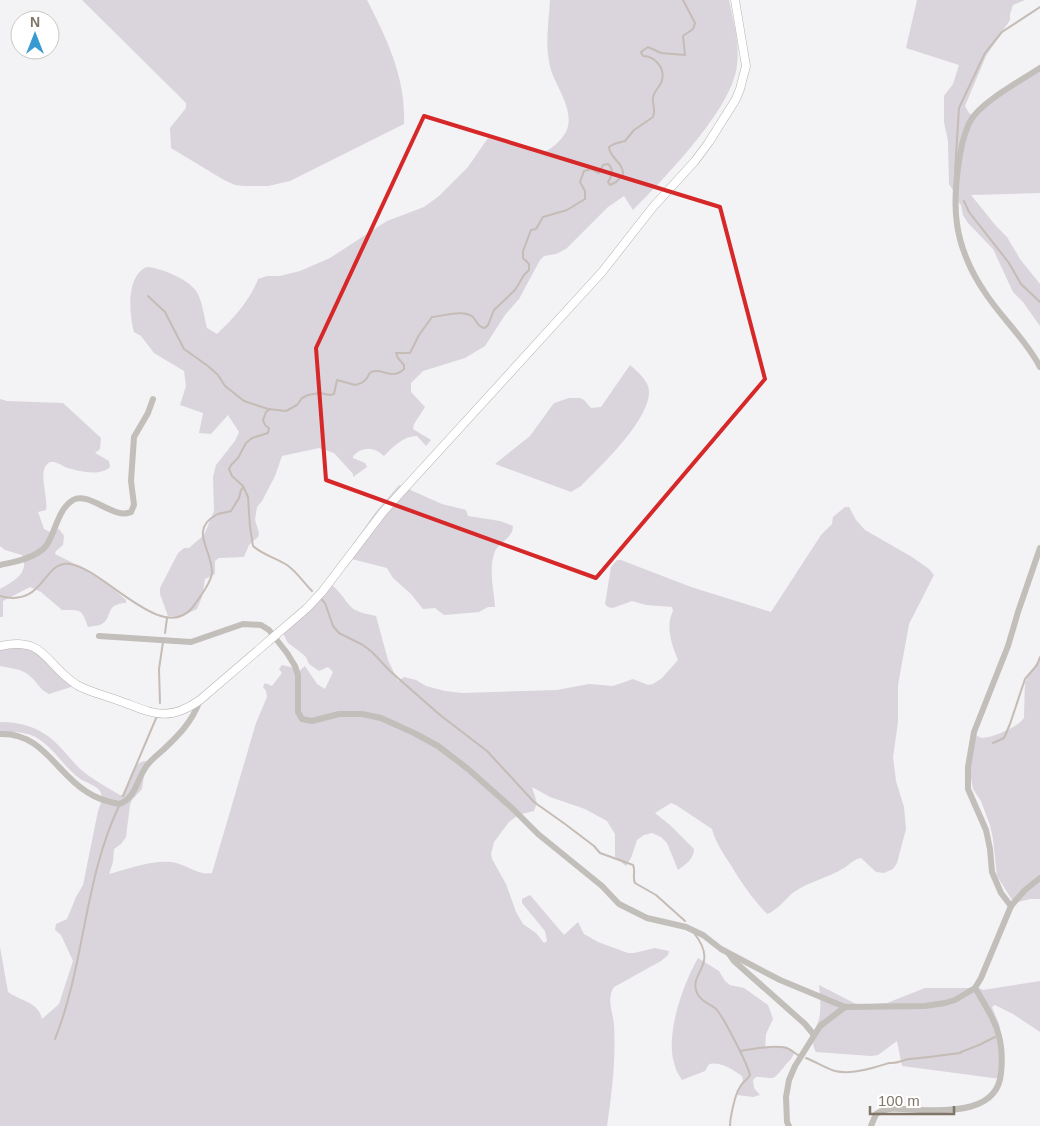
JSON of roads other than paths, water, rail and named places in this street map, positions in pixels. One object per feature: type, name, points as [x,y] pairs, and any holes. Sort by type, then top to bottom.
[{"type":"main road","points":[[0,646],[20,643],[31,645],[44,654],[77,685],[146,712],[163,714],[177,712],[200,700],[306,609],[322,592],[383,512],[492,390],[602,272],[653,207],[695,161],[736,99],[744,75],[746,66],[735,0]]},
{"type":"street","points":[[1040,68],[984,105],[971,120],[962,147],[956,212],[957,225],[971,268],[983,291],[1025,341],[1040,367]]},
{"type":"street","points":[[0,565],[18,560],[46,546],[61,514],[76,499],[84,499],[120,514],[131,512],[134,506],[131,481],[134,437],[148,413],[153,399]]},
{"type":"street","points":[[1011,906],[1001,893],[992,872],[986,830],[968,789],[968,767],[974,732],[1008,646],[1040,548]]},
{"type":"street","points":[[99,636],[196,642],[248,623],[265,626],[288,653],[295,666],[298,675],[298,712],[302,719],[312,721],[339,714],[362,714],[381,718],[414,733],[438,746],[468,769],[538,834],[602,886],[619,904],[647,918],[686,927],[780,980],[845,1007],[925,1006],[955,1000],[975,988],[982,978],[1011,906],[1025,890],[1040,878]]},
{"type":"street","points":[[0,734],[15,734],[26,738],[37,745],[86,792],[119,804],[127,800],[144,769],[150,762],[186,728],[200,700]]},
{"type":"street","points":[[728,952],[734,961],[805,1024],[814,1036]]},
{"type":"street","points":[[871,1126],[876,1114],[881,1111],[888,1109],[947,1110],[966,1107],[986,1100],[998,1088],[1002,1062],[998,1026],[975,988]]},
{"type":"street","points":[[787,1125],[786,1097],[789,1080],[820,1026],[845,1007]]},
{"type":"waterway","points":[[148,296],[165,312],[184,349],[218,375],[225,386],[244,401],[268,409],[286,411],[297,405],[302,398],[308,395],[320,393],[334,394],[337,380],[355,385],[364,381],[371,372],[379,371],[391,374],[400,372],[404,369],[404,365],[396,353],[410,353],[419,335],[432,317],[464,313],[473,317],[479,325],[485,328],[494,310],[515,290],[529,270],[529,264],[523,258],[523,251],[531,230],[536,229],[543,217],[567,210],[585,199],[585,191],[580,182],[584,171],[591,169],[599,173],[603,165],[608,164],[612,170],[608,182],[610,185],[623,175],[623,171],[611,154],[609,147],[625,141],[634,130],[653,117],[653,97],[663,76],[655,60],[643,56],[641,52],[648,47],[661,53],[685,55],[683,36],[693,29],[695,23],[683,0]]},
{"type":"waterway","points":[[955,171],[959,108],[985,53],[1002,32],[1040,7]]},
{"type":"waterway","points":[[964,201],[969,212],[1009,263],[1021,284],[1040,302]]},
{"type":"waterway","points":[[270,409],[266,412],[263,420],[269,428],[268,433],[252,438],[246,443],[238,458],[229,469],[232,476],[243,486],[248,497],[253,546],[287,565],[312,591]]},
{"type":"waterway","points":[[0,596],[15,598],[26,596],[35,590],[54,569],[61,565],[70,564],[84,569],[149,611],[165,617],[180,617],[192,608],[210,581],[212,572],[204,541],[204,527],[216,515],[231,511],[243,488]]},
{"type":"waterway","points":[[320,598],[325,603],[333,626],[339,633],[363,645],[372,652],[390,671],[440,715],[487,751],[534,802],[594,846],[600,853],[633,865],[635,883],[656,895],[685,921]]},
{"type":"waterway","points":[[165,633],[167,618]]},
{"type":"waterway","points":[[160,703],[159,669],[163,642]]},
{"type":"waterway","points":[[993,743],[1004,738],[1025,679],[1037,665],[1040,657]]},
{"type":"waterway","points":[[123,796],[157,716]]},
{"type":"waterway","points":[[55,1039],[73,981],[98,863],[107,834],[119,806]]},
{"type":"waterway","points":[[694,933],[704,953],[702,968],[696,979],[697,993],[701,999],[715,1008],[721,1015],[750,1075],[741,1085],[736,1095],[730,1126]]},
{"type":"waterway","points":[[806,1058],[835,1071],[855,1072],[909,1059],[960,1053],[995,1037]]},
{"type":"waterway","points":[[740,1051],[779,1047],[789,1049],[800,1056]]}]
